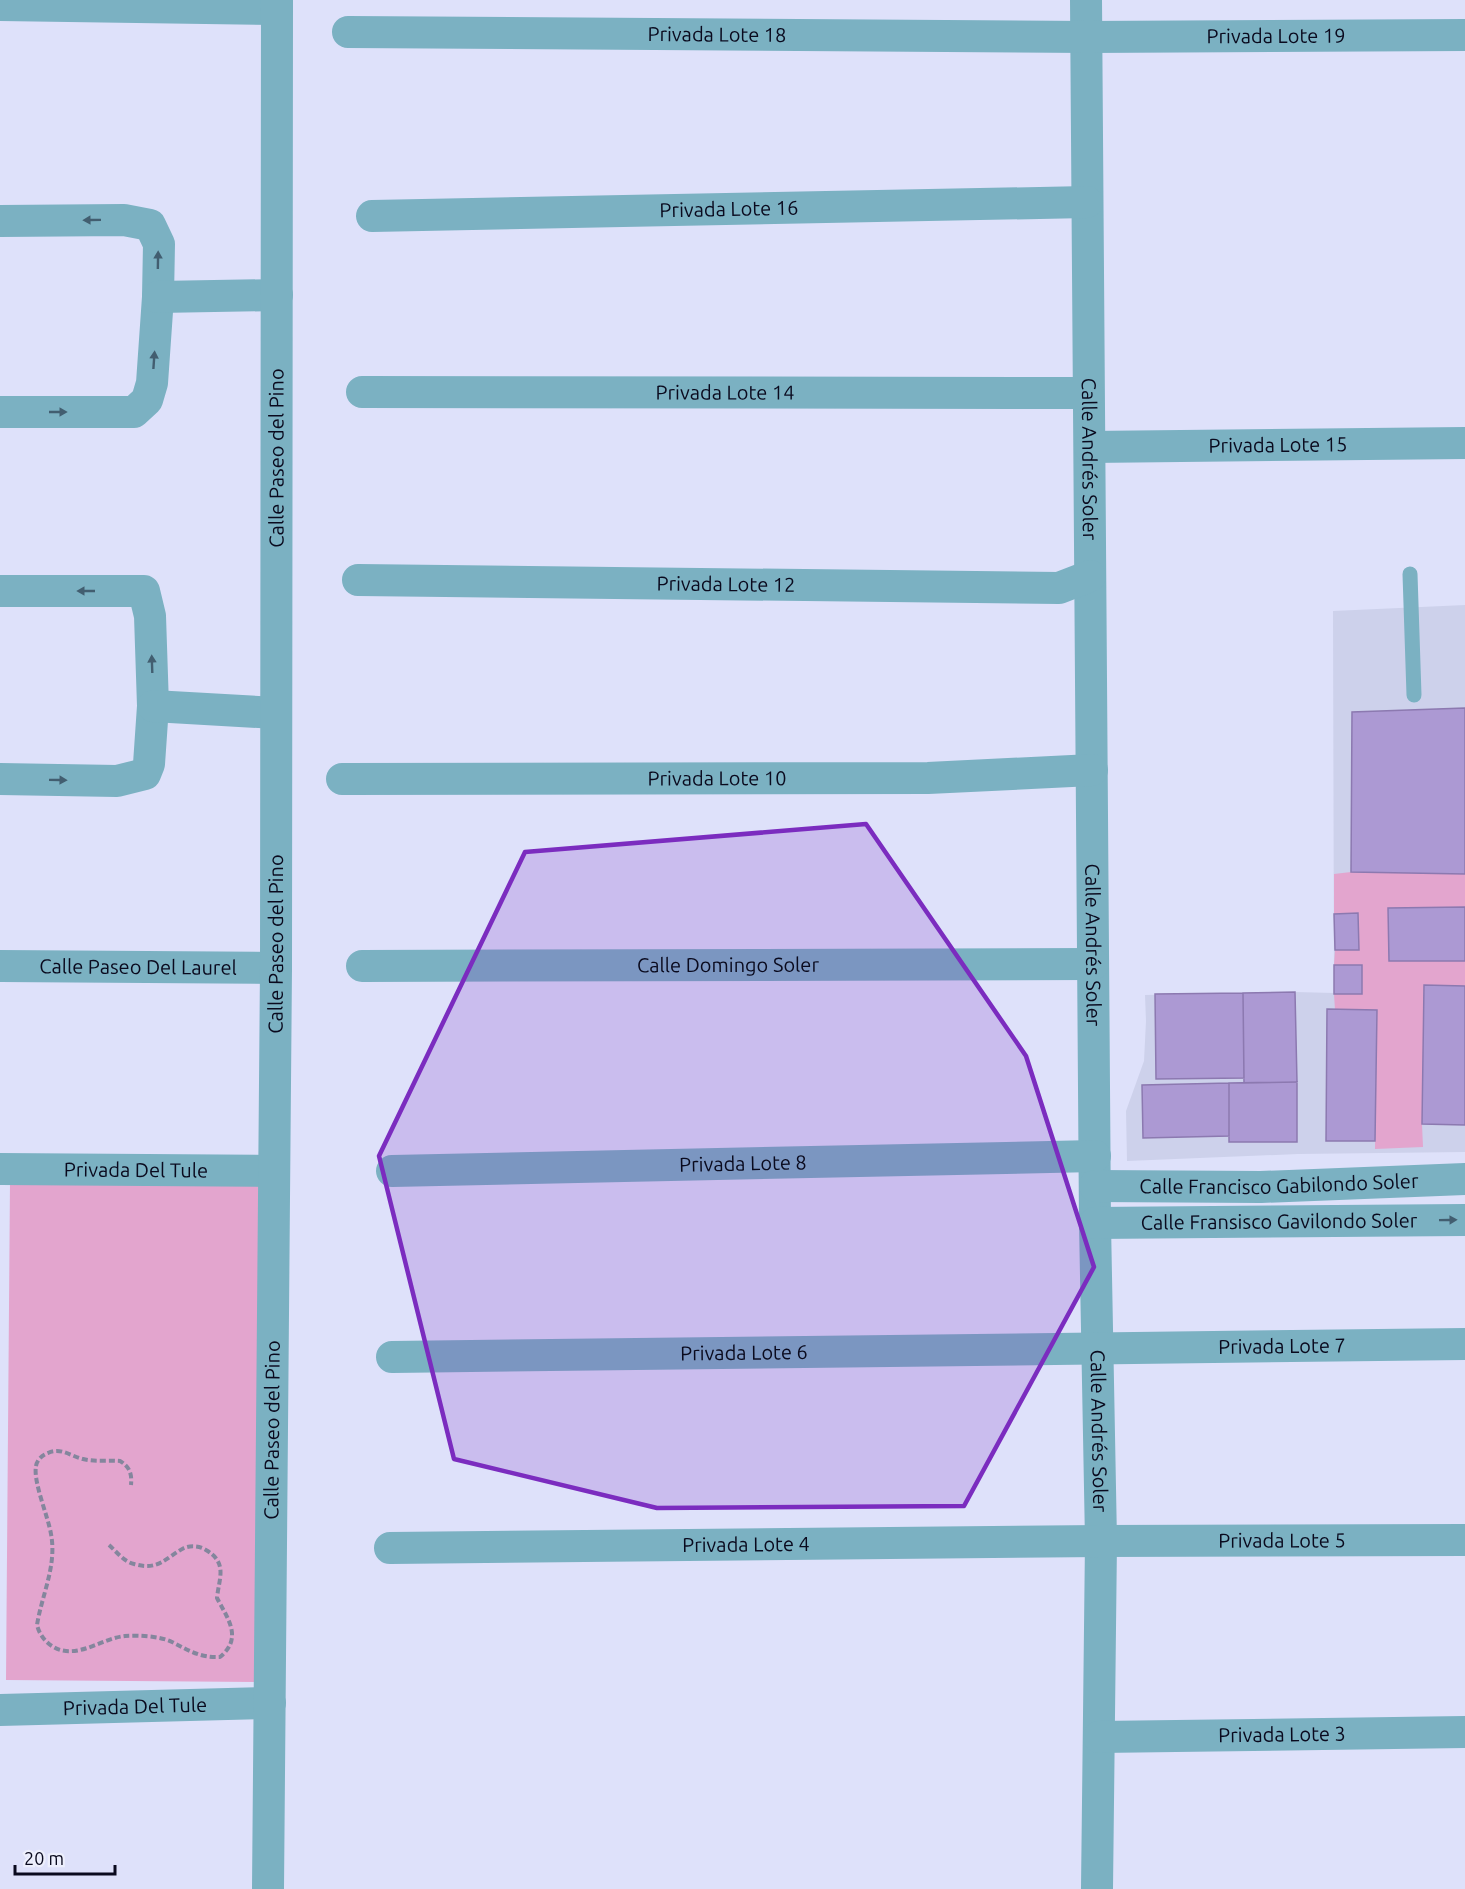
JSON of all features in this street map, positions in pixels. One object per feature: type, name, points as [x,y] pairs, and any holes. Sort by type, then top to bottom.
[{"type":"street","name":"Calle Andrés Soler","points":[[1086,0],[1096,1349],[1101,1541],[1097,1889]]},
{"type":"street","points":[[0,5],[277,5]]},
{"type":"street","name":"Calle Paseo del Pino","points":[[268,1889],[276,968],[277,5]]},
{"type":"street","name":"Privada Lote 18","points":[[348,32],[1088,37]]},
{"type":"street","name":"Privada Lote 19","points":[[1088,37],[1465,35]]},
{"type":"street","name":"Privada Lote 16","points":[[372,216],[1087,202]]},
{"type":"street","points":[[0,221],[124,220],[150,225],[159,244],[152,383],[147,400],[134,412],[0,412]]},
{"type":"street","points":[[158,297],[277,295]]},
{"type":"street","name":"Privada Lote 14","points":[[362,392],[1088,393]]},
{"type":"street","name":"Privada Lote 15","points":[[1090,447],[1465,443]]},
{"type":"street","name":"Privada Lote 12","points":[[358,580],[1059,588],[1090,576]]},
{"type":"street","points":[[0,591],[144,591],[150,616],[153,706],[149,764],[145,774],[117,781],[0,779]]},
{"type":"street","points":[[153,706],[276,712]]},
{"type":"street","name":"Privada Lote 10","points":[[342,779],[928,778],[1092,770]]},
{"type":"street","name":"Calle Domingo Soler","points":[[362,966],[1093,964]]},
{"type":"street","name":"Calle Paseo Del Laurel","points":[[0,966],[276,968]]},
{"type":"street","name":"Privada Lote 8","points":[[392,1171],[1095,1156]]},
{"type":"street","name":"Privada Del Tule","points":[[0,1169],[274,1171]]},
{"type":"street","name":"Calle Francisco Gabilondo Soler","points":[[1095,1186],[1261,1187],[1465,1179]]},
{"type":"street","name":"Calle Fransisco Gavilondo Soler","points":[[1095,1223],[1465,1220]]},
{"type":"street","name":"Privada Lote 7","points":[[1096,1349],[1465,1344]]},
{"type":"street","name":"Privada Lote 6","points":[[392,1357],[1096,1349]]},
{"type":"street","name":"Privada Lote 5","points":[[1101,1541],[1465,1540]]},
{"type":"street","name":"Privada Lote 4","points":[[390,1548],[1101,1541]]},
{"type":"street","name":"Privada Del Tule","points":[[0,1710],[270,1703]]},
{"type":"street","name":"Privada Lote 3","points":[[1099,1737],[1465,1732]]},
{"type":"lane","points":[[1410,574],[1414,695]]},
{"type":"path","points":[[108,1545],[127,1562],[141,1566],[162,1564],[185,1547],[191,1546],[201,1547],[215,1556],[222,1574],[217,1598],[233,1631],[232,1641],[224,1653],[220,1657],[200,1656],[170,1641],[151,1637],[125,1636],[87,1648],[66,1651],[48,1642],[39,1634],[37,1625],[52,1568],[52,1547],[51,1534],[36,1476],[37,1462],[47,1453],[56,1451],[64,1451],[83,1459],[120,1461],[132,1475],[131,1485]]},
{"type":"highlighted area","points":[[866,824],[1026,1056],[1094,1267],[964,1506],[657,1508],[454,1459],[379,1156],[525,852]]},
{"type":"shaded area","points":[[1465,605],[1465,1152],[1298,1154],[1127,1161],[1126,1111],[1144,1061],[1145,995],[1334,993],[1333,611]]},
{"type":"shaded area","points":[[1351,872],[1465,874],[1465,907],[1388,909],[1389,961],[1465,961],[1465,986],[1424,986],[1423,1147],[1375,1149],[1377,1010],[1335,1010],[1334,994],[1362,994],[1362,965],[1334,965],[1335,950],[1359,949],[1358,913],[1334,914],[1334,874]]},
{"type":"shaded area","points":[[10,1182],[259,1184],[255,1682],[6,1680]]},
{"type":"building","points":[[1465,708],[1465,874],[1351,872],[1352,712]]},
{"type":"building","points":[[1465,907],[1465,961],[1389,961],[1388,908]]},
{"type":"building","points":[[1358,913],[1359,950],[1335,950],[1334,914]]},
{"type":"building","points":[[1334,965],[1362,965],[1362,994],[1334,994]]},
{"type":"building","points":[[1424,985],[1465,986],[1465,1125],[1422,1124]]},
{"type":"building","points":[[1295,992],[1297,1082],[1244,1083],[1243,993]]},
{"type":"building","points":[[1243,993],[1244,1078],[1156,1079],[1155,994]]},
{"type":"building","points":[[1327,1009],[1377,1010],[1375,1141],[1326,1141]]},
{"type":"building","points":[[1297,1082],[1297,1142],[1229,1142],[1229,1083]]},
{"type":"building","points":[[1229,1083],[1229,1136],[1143,1138],[1142,1085]]}]
